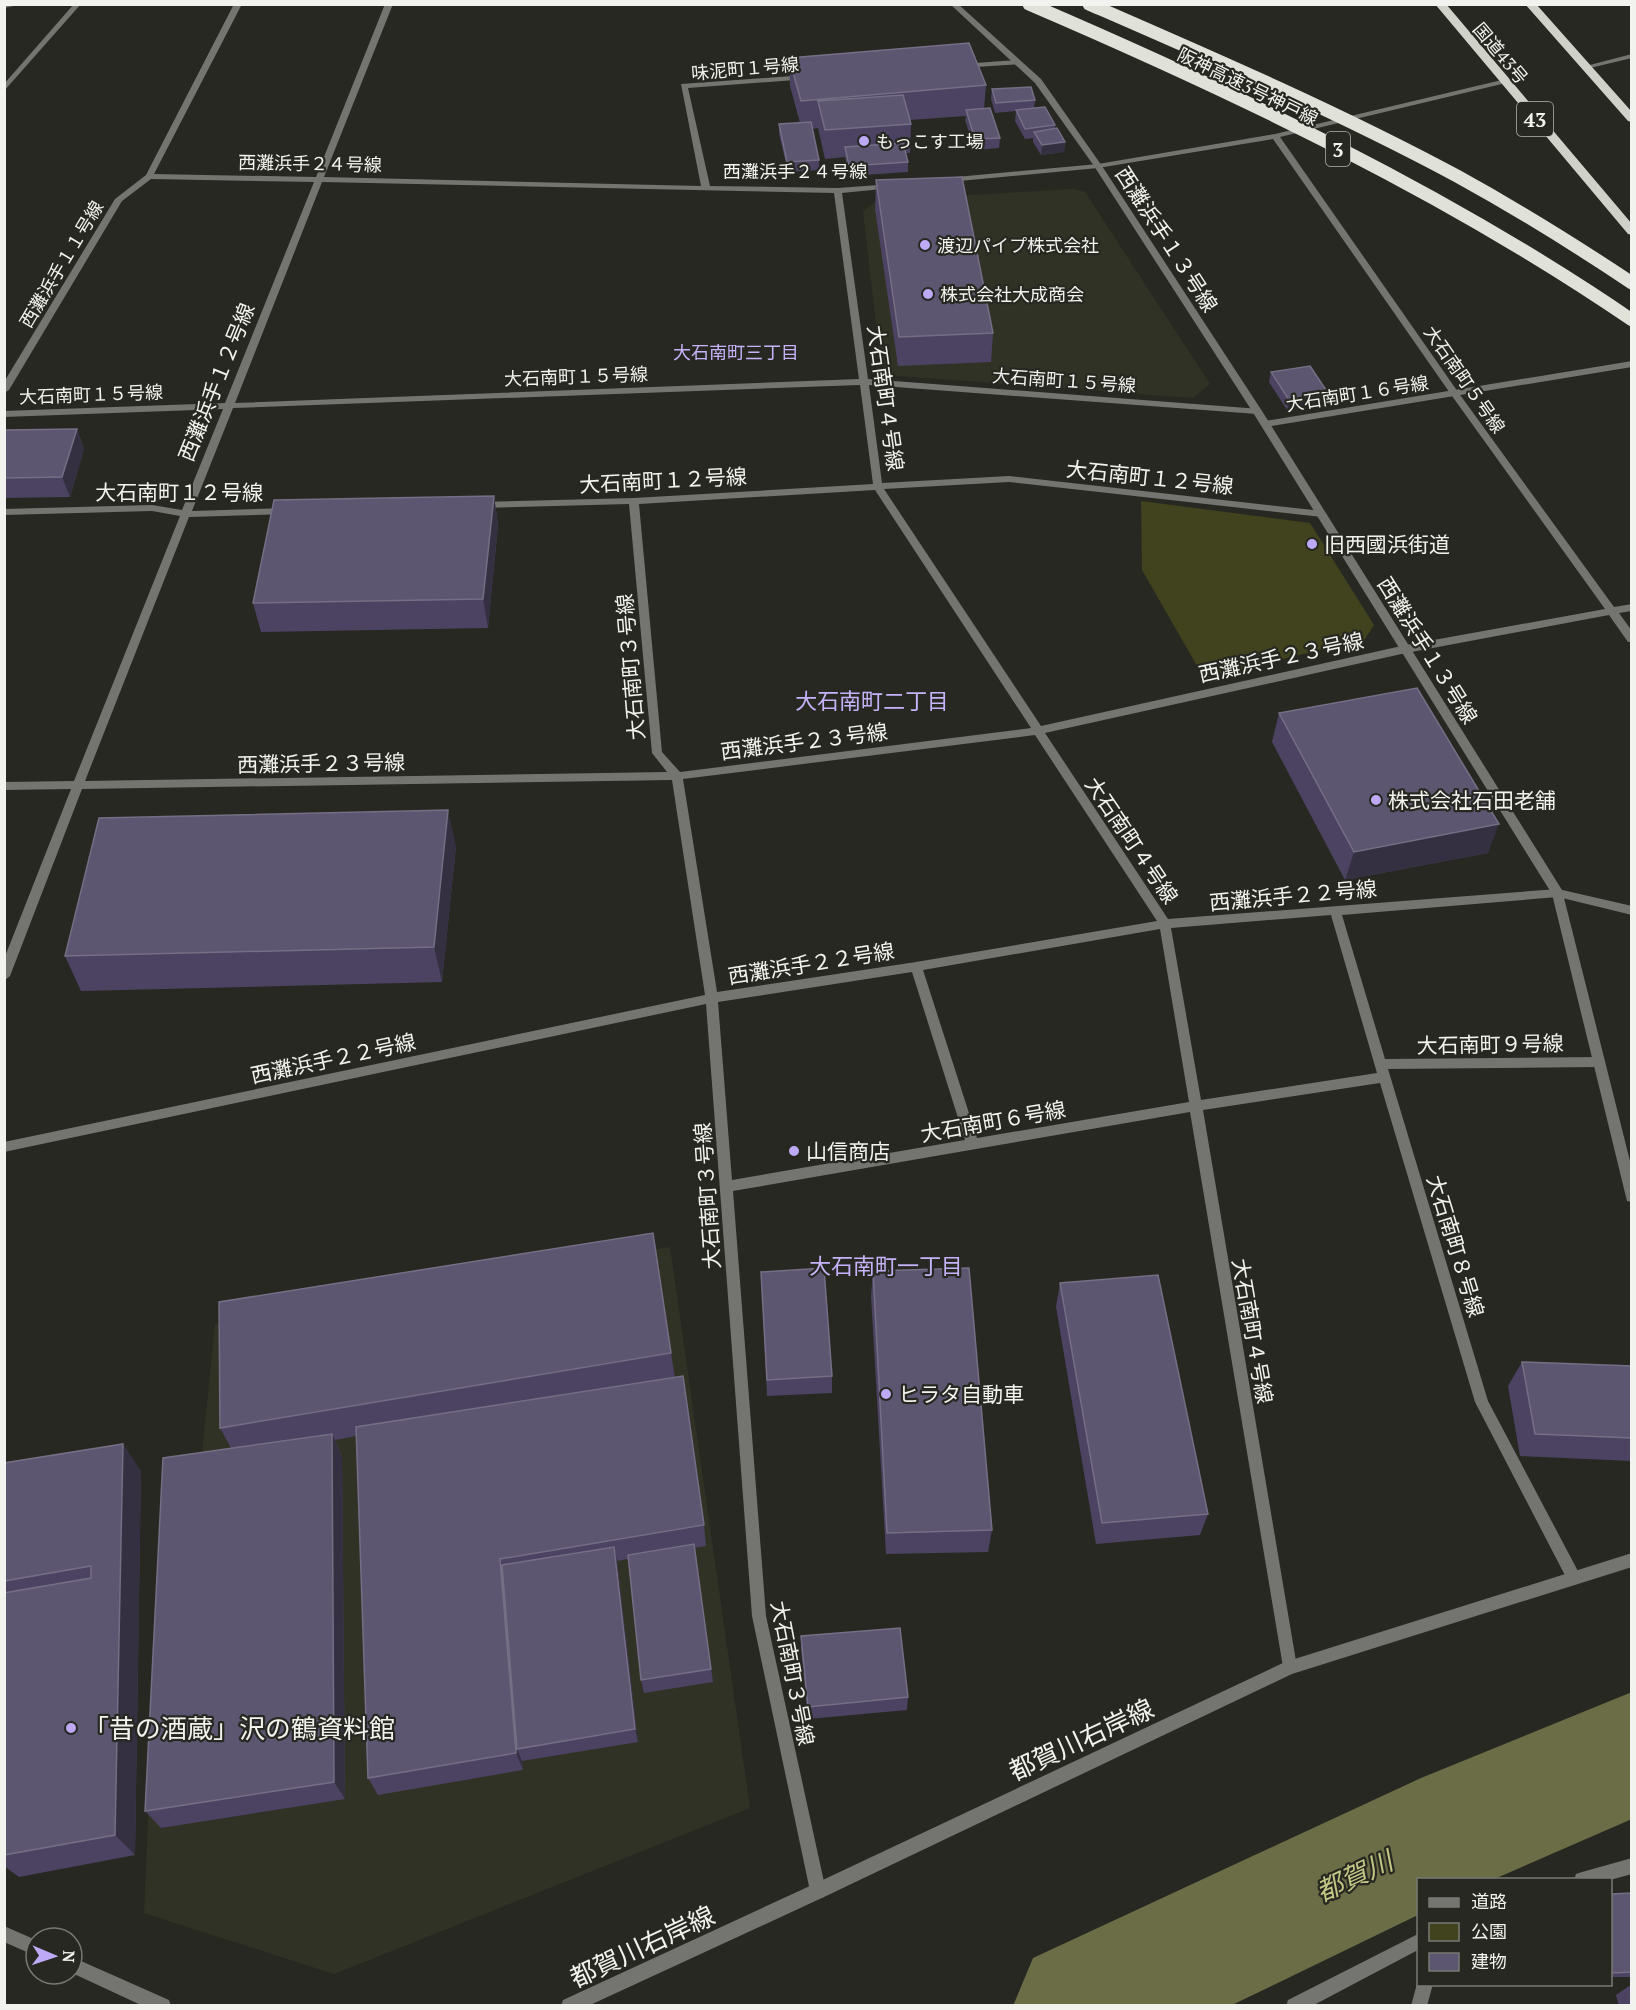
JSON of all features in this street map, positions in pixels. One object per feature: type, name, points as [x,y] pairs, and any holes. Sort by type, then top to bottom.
[{"type":"highway","name":"阪神高速3号神戸線","points":[[1029,4],[1272,116],[1412,187],[1541,260],[1632,320]]},
{"type":"highway","name":"阪神高速3号神戸線","points":[[1089,4],[1214,59],[1432,163],[1509,206],[1632,283]]},
{"type":"highway","name":"国道43号","points":[[1440,4],[1632,232]]},
{"type":"highway","points":[[1530,4],[1632,119]]},
{"type":"street","points":[[4,6],[20,4]]},
{"type":"street","points":[[4,89],[78,4]]},
{"type":"street","name":"西灘浜手１１号線","points":[[4,390],[118,199],[149,176],[238,4]]},
{"type":"street","name":"西灘浜手１２号線","points":[[4,976],[389,4]]},
{"type":"street","name":"西灘浜手１３号線","points":[[952,4],[1038,81],[1098,166],[1257,411],[1558,893],[1632,1197]]},
{"type":"street","points":[[1586,67],[1632,56]]},
{"type":"street","points":[[957,66],[1017,62]]},
{"type":"street","name":"味泥町１号線","points":[[706,188],[684,86],[815,76]]},
{"type":"street","points":[[933,182],[1098,166],[1275,136],[1503,81]]},
{"type":"street","name":"大石南町５号線","points":[[1275,136],[1455,394],[1632,639]]},
{"type":"street","name":"西灘浜手２４号線","points":[[149,176],[838,191],[897,185]]},
{"type":"street","name":"大石南町４号線","points":[[838,191],[878,487],[1165,924],[1290,1667]]},
{"type":"street","name":"大石南町１６号線","points":[[1265,424],[1632,364]]},
{"type":"street","name":"大石南町１５号線","points":[[4,414],[864,382],[1257,411]]},
{"type":"street","name":"大石南町１２号線","points":[[470,506],[634,501],[1009,479],[1322,514]]},
{"type":"street","name":"大石南町３号線","points":[[634,501],[657,753],[677,777],[712,998],[759,1616],[818,1891]]},
{"type":"street","name":"大石南町１２号線","points":[[4,512],[152,508],[187,514],[305,510]]},
{"type":"street","name":"西灘浜手２３号線","points":[[4,786],[77,787],[677,777],[1036,730],[1406,649],[1632,607]]},
{"type":"street","name":"西灘浜手２２号線","points":[[4,1147],[712,998],[916,967],[1165,924],[1558,893],[1632,911]]},
{"type":"street","name":"大石南町８号線","points":[[1335,911],[1482,1402],[1574,1578]]},
{"type":"street","points":[[916,967],[973,1144]]},
{"type":"street","name":"大石南町９号線","points":[[1195,1106],[1383,1071],[1599,1062]]},
{"type":"street","name":"大石南町６号線","points":[[726,1188],[1195,1106]]},
{"type":"street","name":"都賀川右岸線","points":[[568,2006],[818,1891],[1290,1667],[1632,1560]]},
{"type":"street","points":[[1589,1878],[1632,1866]]},
{"type":"street","points":[[4,1934],[24,1943]]},
{"type":"street","points":[[1294,2006],[1417,1943]]},
{"type":"street","points":[[84,1970],[163,2006]]},
{"type":"street","points":[[1419,2006],[1424,1986]]},
{"type":"shaded area","points":[[1074,189],[1085,192],[1210,384],[1193,398],[898,376],[881,367],[863,211],[877,200]]},
{"type":"shaded area","points":[[670,1247],[750,1808],[334,1974],[144,1913],[164,1459],[202,1453],[215,1324]]},
{"type":"green space","points":[[1141,501],[1310,523],[1374,625],[1365,639],[1204,678],[1142,570]]},
{"type":"building","points":[[969,43],[986,85],[801,101],[789,58]]},
{"type":"building","points":[[1031,87],[1035,100],[996,103],[992,89]]},
{"type":"building","points":[[903,95],[911,124],[825,130],[818,101]]},
{"type":"building","points":[[1045,107],[1055,125],[1025,129],[1016,110]]},
{"type":"building","points":[[990,108],[1000,138],[975,139],[966,110]]},
{"type":"building","points":[[811,122],[819,160],[787,162],[779,124]]},
{"type":"building","points":[[1057,128],[1065,142],[1042,145],[1034,132]]},
{"type":"building","points":[[903,143],[908,162],[849,166],[845,147]]},
{"type":"building","points":[[962,177],[993,333],[899,337],[876,180]]},
{"type":"building","points":[[1310,366],[1328,393],[1289,400],[1271,372]]},
{"type":"building","points":[[77,429],[62,477],[4,478],[5,430]]},
{"type":"building","points":[[494,496],[483,599],[253,603],[274,500]]},
{"type":"building","points":[[1417,688],[1499,824],[1354,852],[1279,713]]},
{"type":"building","points":[[448,810],[434,947],[65,956],[99,818]]},
{"type":"building","points":[[653,1233],[671,1353],[220,1428],[219,1302]]},
{"type":"building","points":[[824,1268],[832,1376],[767,1380],[761,1272]]},
{"type":"building","points":[[969,1268],[992,1530],[887,1533],[873,1271]]},
{"type":"building","points":[[1158,1275],[1208,1514],[1102,1523],[1060,1283]]},
{"type":"building","points":[[1522,1362],[1632,1366],[1632,1438],[1535,1434]]},
{"type":"building","points":[[683,1376],[704,1525],[500,1559],[516,1753],[368,1778],[356,1427]]},
{"type":"building","points":[[332,1434],[334,1782],[145,1811],[163,1458]]},
{"type":"building","name":"「昔の酒蔵」沢の鶴資料館","points":[[123,1444],[115,1835],[4,1855],[4,1593],[91,1578],[91,1566],[4,1581],[4,1463]]},
{"type":"building","points":[[694,1544],[711,1669],[641,1680],[628,1555]]},
{"type":"building","points":[[614,1547],[635,1729],[517,1749],[502,1565]]},
{"type":"building","points":[[900,1628],[908,1697],[808,1707],[801,1636]]},
{"type":"building","points":[[1632,1893],[1632,1972],[1612,1973],[1612,1894]]},
{"type":"waterway","name":"都賀川","points":[[1081,2006],[1467,1824],[1632,1755]]},
{"type":"place","name":"もっこす工場","points":[[864,141]]},
{"type":"place","name":"渡辺パイプ株式会社","points":[[925,245]]},
{"type":"place","name":"株式会社大成商会","points":[[928,294]]},
{"type":"place","name":"旧西國浜街道","points":[[1312,544]]},
{"type":"place","name":"株式会社石田老舗","points":[[1376,800]]},
{"type":"place","name":"山信商店","points":[[794,1151]]},
{"type":"place","name":"ヒラタ自動車","points":[[886,1394]]},
{"type":"place","name":"「昔の酒蔵」沢の鶴資料館","points":[[71,1728]]},
{"type":"district","name":"大石南町三丁目","points":[[736,352]]},
{"type":"district","name":"大石南町二丁目","points":[[872,700]]},
{"type":"district","name":"大石南町一丁目","points":[[886,1265]]}]
